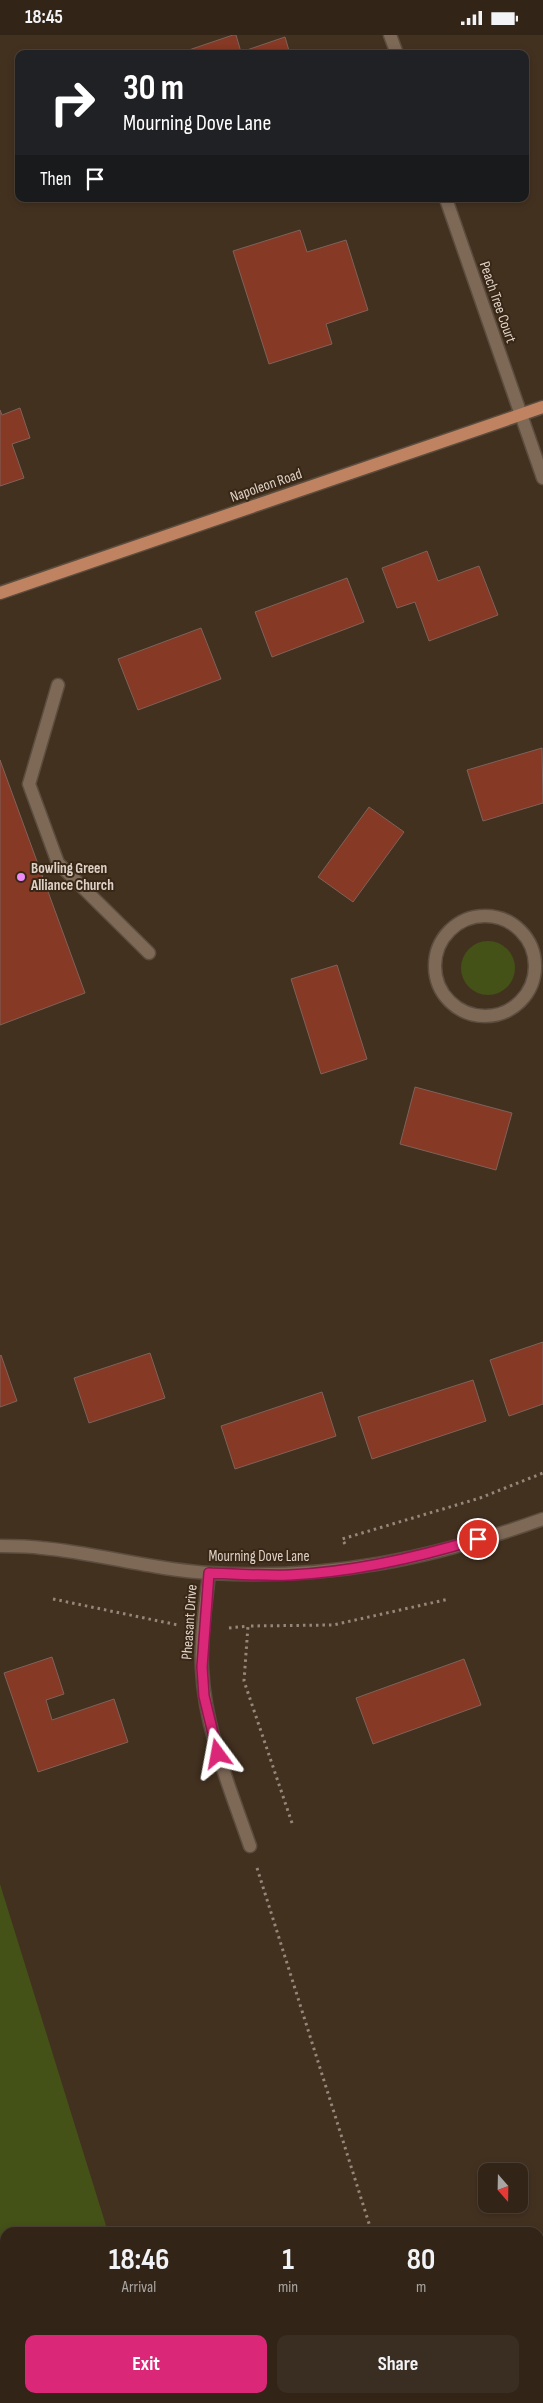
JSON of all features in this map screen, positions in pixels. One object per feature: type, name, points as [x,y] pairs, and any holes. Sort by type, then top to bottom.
[{"type":"main road","name":"Napoleon Road","points":[[0,593],[543,407]]},
{"type":"street","points":[[390,35],[396,50]]},
{"type":"street","name":"Peach Tree Court","points":[[447,202],[543,478]]},
{"type":"street","points":[[58,685],[29,783],[58,863],[148,953]]},
{"type":"street","points":[[483,915],[499,917],[514,924],[525,935],[530,950],[536,966],[532,983],[524,999],[510,1010],[494,1016],[476,1016],[460,1010],[446,999],[437,984],[435,961],[442,938],[453,926],[468,918],[483,915]]},
{"type":"street","points":[[530,950],[543,946]]},
{"type":"street","name":"Mourning Dove Lane","points":[[0,1546],[41,1547],[209,1573],[289,1575],[357,1568],[425,1555],[543,1519]]},
{"type":"street","name":"Pheasant Drive","points":[[209,1573],[202,1667],[204,1696],[218,1754],[250,1846]]},
{"type":"path","points":[[357,1568],[342,1539],[480,1497],[543,1473]]},
{"type":"path","points":[[53,1599],[204,1631],[248,1626],[333,1625],[449,1599]]},
{"type":"path","points":[[248,1626],[244,1681],[292,1823]]},
{"type":"path","points":[[250,1846],[370,2227]]},
{"type":"green space","points":[[483,941],[493,941],[503,945],[511,953],[515,968],[511,983],[503,991],[493,995],[483,995],[473,991],[465,983],[461,973],[461,963],[465,953],[473,945]]},
{"type":"green space","points":[[0,1884],[106,2227],[0,2227]]},
{"type":"building","points":[[236,35],[240,50],[189,50]]},
{"type":"building","points":[[285,37],[289,50],[247,50]]},
{"type":"building","points":[[300,230],[307,252],[346,240],[368,310],[326,324],[332,344],[269,364],[233,251]]},
{"type":"building","points":[[20,408],[30,438],[12,444],[24,478],[0,486],[0,410],[2,415]]},
{"type":"building","points":[[427,551],[438,581],[479,566],[498,615],[429,641],[415,602],[397,608],[382,568]]},
{"type":"building","points":[[347,578],[364,622],[272,657],[255,612]]},
{"type":"building","points":[[201,628],[221,679],[138,710],[118,659]]},
{"type":"building","points":[[542,748],[543,803],[483,821],[467,770]]},
{"type":"building","name":"Bowling Green Alliance Church","points":[[0,760],[85,993],[0,1025]]},
{"type":"building","points":[[369,807],[404,832],[353,902],[318,877]]},
{"type":"building","points":[[337,965],[367,1059],[321,1074],[291,979]]},
{"type":"building","points":[[415,1087],[512,1113],[496,1170],[400,1144]]},
{"type":"building","points":[[543,1342],[543,1404],[509,1416],[490,1360]]},
{"type":"building","points":[[150,1353],[165,1398],[89,1423],[74,1378]]},
{"type":"building","points":[[0,1356],[17,1401],[0,1407]]},
{"type":"building","points":[[473,1380],[486,1421],[372,1459],[358,1417]]},
{"type":"building","points":[[322,1392],[336,1436],[235,1469],[221,1426]]},
{"type":"building","points":[[52,1657],[64,1694],[46,1700],[52,1720],[114,1699],[128,1742],[38,1772],[4,1673]]},
{"type":"building","points":[[464,1659],[481,1705],[373,1744],[356,1698]]},
{"type":"place","name":"Bowling Green Alliance Church","points":[[21,877]]},
{"type":"route","points":[[218,1754],[204,1696],[202,1667],[209,1573],[289,1575],[371,1566],[425,1555],[478,1539]]}]
